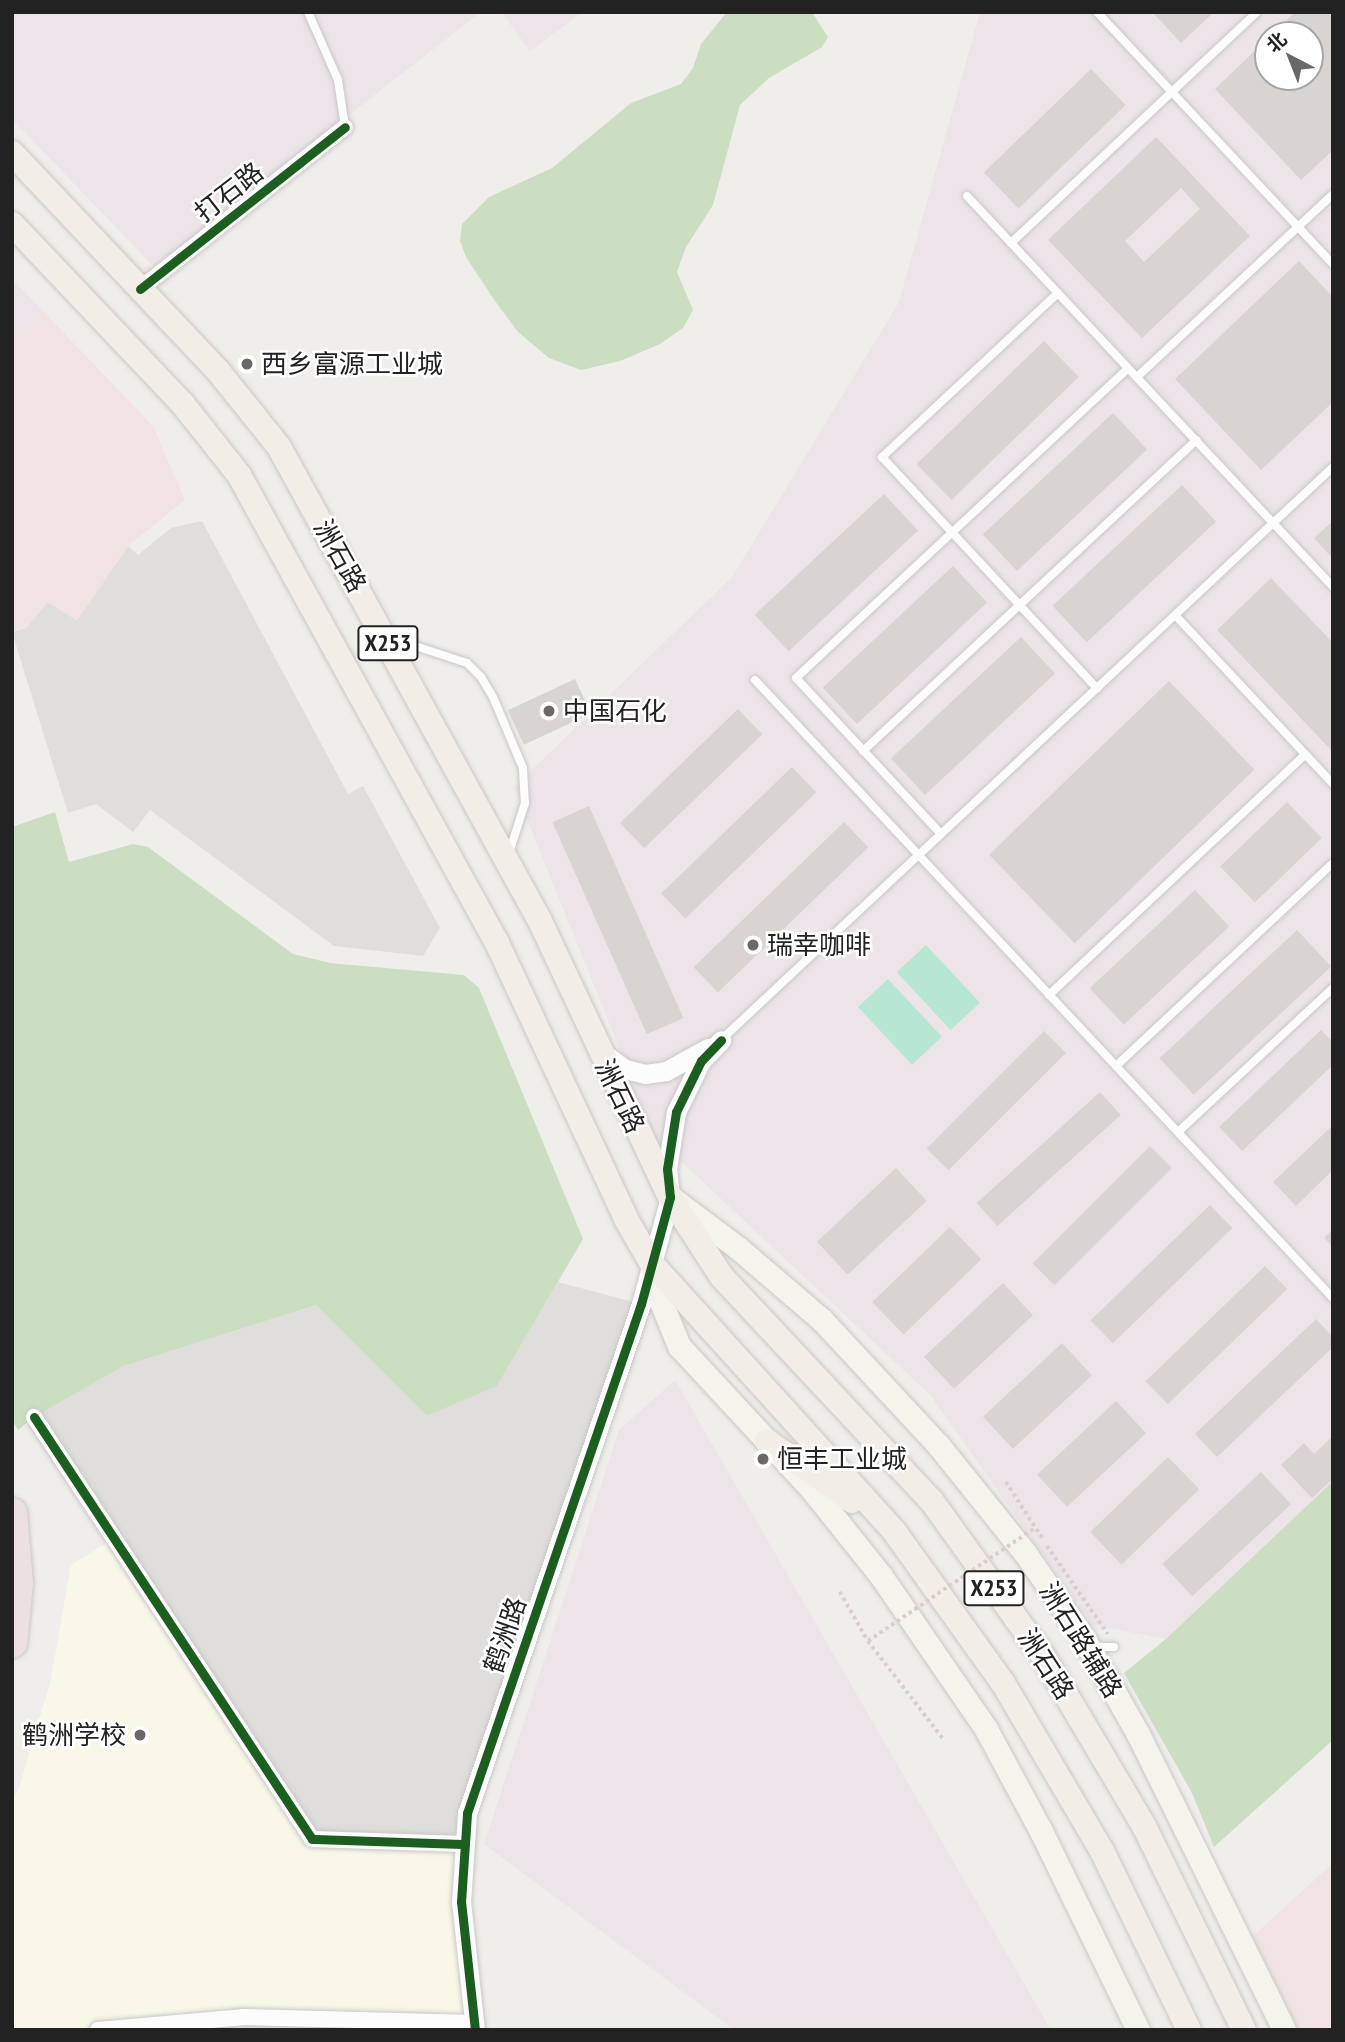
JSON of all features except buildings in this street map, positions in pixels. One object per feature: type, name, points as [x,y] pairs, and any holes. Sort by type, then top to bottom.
[{"type":"highway","points":[[12,1513],[18,1583],[12,1643]]},
{"type":"main road","name":"洲石路","points":[[12,153],[218,371],[279,447],[540,921],[594,1042],[670,1197],[722,1277],[931,1500],[1043,1656],[1145,1828],[1244,2030]]},
{"type":"main road","name":"洲石路","points":[[12,224],[182,403],[239,475],[497,943],[626,1219],[652,1264],[894,1531],[1003,1683],[1088,1827],[1189,2030]]},
{"type":"main road","name":"洲石路辅路","points":[[670,1197],[738,1248],[822,1320],[921,1426],[1024,1553],[1089,1647],[1138,1734],[1284,2030]]},
{"type":"main road","points":[[652,1264],[661,1302],[680,1346],[814,1492],[881,1576],[986,1729],[1041,1831],[1138,2030]]},
{"type":"main road","points":[[767,1441],[894,1531]]},
{"type":"street","name":"打石路","points":[[141,289],[345,127]]},
{"type":"street","name":"鹤洲路","points":[[474,2026],[461,1902],[467,1813],[628,1346],[670,1197],[667,1169],[676,1112],[701,1061],[721,1040]]},
{"type":"street","points":[[594,1042],[616,1064],[645,1074],[666,1071],[721,1040]]},
{"type":"street","points":[[34,1417],[313,1839],[465,1844]]},
{"type":"street","points":[[98,2030],[244,2017],[474,2026]]},
{"type":"lane","points":[[308,12],[338,80],[345,127]]},
{"type":"lane","points":[[1097,12],[1333,264]]},
{"type":"lane","points":[[1011,243],[1257,12]]},
{"type":"lane","points":[[1137,377],[1333,194]]},
{"type":"lane","points":[[967,196],[1333,587]]},
{"type":"lane","points":[[1058,293],[882,457],[1097,688]]},
{"type":"lane","points":[[941,834],[796,678],[1128,368]]},
{"type":"lane","points":[[863,751],[1196,440]]},
{"type":"lane","points":[[721,1040],[1333,467]]},
{"type":"lane","points":[[1175,615],[1333,784]]},
{"type":"lane","points":[[382,632],[399,642],[467,663],[481,677],[493,697],[523,768],[525,803],[506,859]]},
{"type":"lane","points":[[754,680],[1333,1298]]},
{"type":"lane","points":[[1049,995],[1305,755]]},
{"type":"lane","points":[[1116,1066],[1333,863]]},
{"type":"lane","points":[[1178,1132],[1332,990]]},
{"type":"lane","points":[[1089,1647],[1114,1647]]},
{"type":"path","points":[[1006,1482],[1035,1528],[1100,1619]]},
{"type":"path","points":[[868,1641],[1035,1528]]},
{"type":"path","points":[[840,1592],[868,1641],[944,1740]]},
{"type":"shaded area","points":[[12,12],[481,12],[154,267],[12,119]]},
{"type":"shaded area","points":[[501,12],[582,12],[530,51]]},
{"type":"shaded area","name":"恒丰工业城","points":[[980,12],[1333,12],[1333,1481],[1166,1639],[1093,1625],[930,1395],[655,1137],[514,787],[732,577],[899,302]]},
{"type":"shaded area","points":[[12,279],[44,312],[12,342]]},
{"type":"shaded area","points":[[44,312],[153,426],[185,500],[128,546],[77,621],[48,602],[26,628],[12,632],[12,342]]},
{"type":"shaded area","points":[[202,521],[348,794],[363,786],[440,928],[423,956],[334,946],[150,810],[133,832],[96,804],[68,813],[12,632],[26,628],[48,602],[77,620],[128,546],[138,555],[171,528]]},
{"type":"shaded area","points":[[558,1282],[641,1304],[465,1844],[312,1839],[34,1417],[124,1366],[316,1305],[427,1416],[497,1386]]},
{"type":"shaded area","points":[[675,1380],[1051,2030],[734,2030],[484,1844],[619,1430]]},
{"type":"shaded area","name":"鹤洲学校","points":[[116,1537],[312,1838],[465,1844],[474,2023],[244,2017],[98,2030],[12,2030],[12,1800],[19,1788],[50,1683],[71,1565]]},
{"type":"shaded area","points":[[1333,1863],[1333,2030],[1299,2030],[1253,1936]]},
{"type":"shaded area","points":[[244,2017],[473,2030],[98,2030]]},
{"type":"green space","points":[[727,12],[812,12],[828,37],[822,47],[769,78],[740,105],[713,205],[686,247],[677,272],[693,310],[683,328],[660,344],[620,361],[581,370],[549,358],[518,332],[466,257],[460,241],[462,224],[489,197],[552,168],[631,103],[681,84],[693,68],[701,44]]},
{"type":"green space","points":[[55,812],[69,862],[133,844],[148,847],[293,954],[330,963],[464,975],[479,988],[583,1239],[497,1386],[427,1416],[316,1305],[124,1366],[34,1417],[18,1430],[12,1420],[12,827]]},
{"type":"green space","points":[[926,945],[980,1003],[951,1030],[897,972]]},
{"type":"green space","points":[[888,979],[942,1037],[912,1065],[858,1007]]},
{"type":"green space","points":[[1333,1481],[1333,1740],[1214,1847],[1192,1793],[1124,1673],[1166,1639]]},
{"type":"cycle path","points":[[140,289],[345,127]]},
{"type":"cycle path","points":[[475,2030],[461,1902],[467,1813],[641,1304],[670,1197],[667,1169],[676,1112],[701,1061],[721,1040]]},
{"type":"cycle path","points":[[34,1417],[312,1839],[465,1844]]},
{"type":"place","name":"西乡富源工业城","points":[[247,364]]},
{"type":"place","name":"中国石化","points":[[549,711]]},
{"type":"place","name":"瑞幸咖啡","points":[[753,945]]},
{"type":"place","name":"恒丰工业城","points":[[763,1459]]},
{"type":"place","name":"鹤洲学校","points":[[140,1735]]}]
